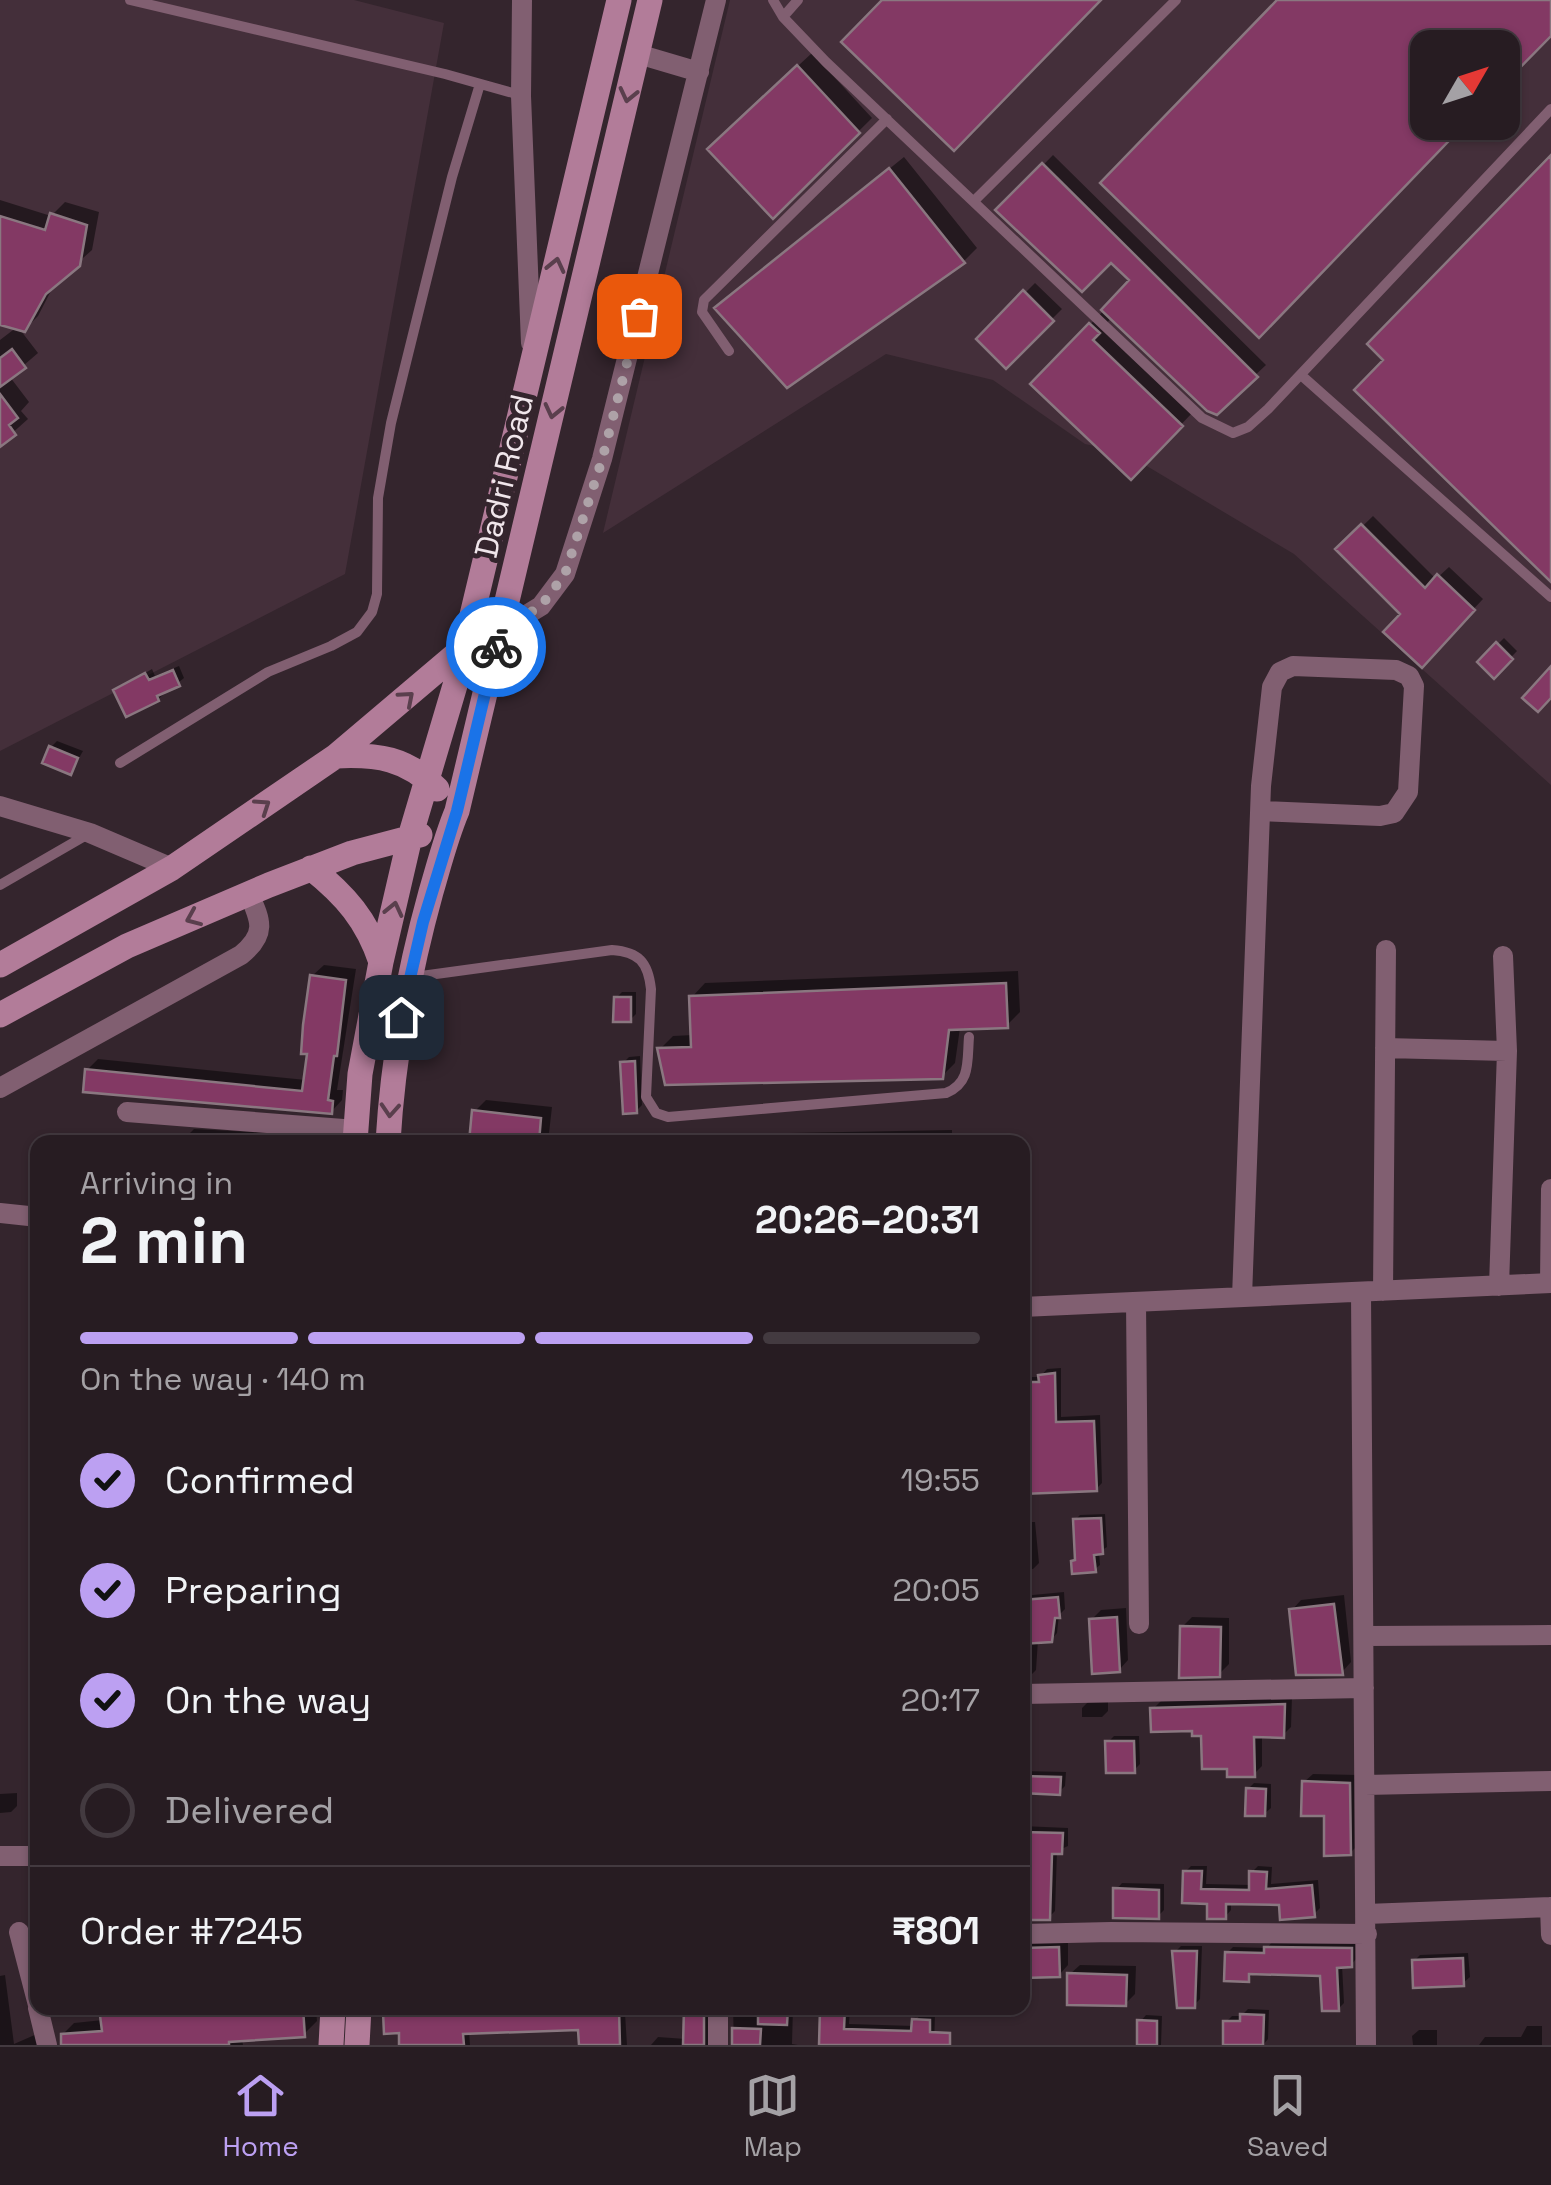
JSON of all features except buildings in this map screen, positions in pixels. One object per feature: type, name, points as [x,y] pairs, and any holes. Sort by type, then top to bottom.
[{"type":"main road","name":"Dadri Road","points":[[356,1135],[360,1074],[410,836],[456,682],[620,0]]},
{"type":"main road","name":"Dadri Road","points":[[389,1135],[395,1048],[410,977],[652,58],[650,0]]},
{"type":"main road","points":[[0,965],[172,868],[336,756],[464,642]]},
{"type":"main road","points":[[0,1015],[127,946],[310,868],[453,820],[429,780],[410,766],[373,754],[336,756]]},
{"type":"main road","points":[[310,868],[358,912],[372,934],[381,962]]},
{"type":"main road","points":[[331,2045],[333,2015]]},
{"type":"main road","points":[[357,2045],[359,2015]]},
{"type":"street","points":[[522,0],[521,96],[532,365]]},
{"type":"street","points":[[500,631],[541,606],[565,574],[602,460],[716,0]]},
{"type":"street","points":[[652,58],[699,72]]},
{"type":"street","points":[[1242,1297],[1261,811],[1272,687],[1280,672],[1293,666],[1396,670],[1409,676],[1414,686],[1408,792],[1394,813],[1380,816],[1261,811]]},
{"type":"street","points":[[2,805],[90,833],[172,868]]},
{"type":"street","points":[[0,1088],[254,945],[260,932],[249,894]]},
{"type":"street","points":[[1383,1291],[1386,950]]},
{"type":"street","points":[[1499,1286],[1507,1051],[1503,956]]},
{"type":"street","points":[[1385,1048],[1507,1051]]},
{"type":"street","points":[[127,1112],[346,1135]]},
{"type":"street","points":[[1030,1307],[1550,1284],[1551,1189]]},
{"type":"street","points":[[0,1212],[30,1216]]},
{"type":"street","points":[[1361,1292],[1366,2045]]},
{"type":"street","points":[[1136,1302],[1139,1624]]},
{"type":"street","points":[[1364,1636],[1551,1636]]},
{"type":"street","points":[[1030,1694],[1364,1688]]},
{"type":"street","points":[[1365,1785],[1551,1781]]},
{"type":"street","points":[[0,1856],[30,1856]]},
{"type":"street","points":[[1030,1934],[1367,1924],[1551,1907],[1551,1935]]},
{"type":"street","points":[[20,1932],[30,1973]]},
{"type":"street","points":[[40,2015],[47,2045]]},
{"type":"street","points":[[718,2015],[718,2045]]},
{"type":"lane","points":[[130,0],[521,96]]},
{"type":"lane","points":[[773,0],[783,16],[886,119],[1202,418],[1233,433],[1248,427],[1301,375],[1551,110]]},
{"type":"lane","points":[[783,16],[798,0]]},
{"type":"lane","points":[[974,201],[1176,0]]},
{"type":"lane","points":[[120,763],[268,672],[357,632],[372,612],[377,594],[378,498],[392,423],[452,177],[480,84]]},
{"type":"lane","points":[[729,351],[702,312],[704,300],[886,119]]},
{"type":"lane","points":[[1301,375],[1551,597]]},
{"type":"lane","points":[[0,885],[90,833]]},
{"type":"lane","points":[[410,977],[612,950],[641,958],[649,972],[651,989],[646,1098],[663,1116],[946,1093],[959,1088],[966,1076],[968,1037]]},
{"type":"shaded area","points":[[0,0],[354,0],[444,23],[345,574],[0,751]]},
{"type":"shaded area","points":[[730,0],[1551,0],[1551,785],[1294,554],[1125,453],[1085,444],[993,380],[886,354],[603,533]]},
{"type":"way so far","points":[[496,647],[500,631],[541,606],[565,574],[602,460],[639,316]]},
{"type":"route","points":[[401,1017],[423,922],[457,811],[496,647]]}]
